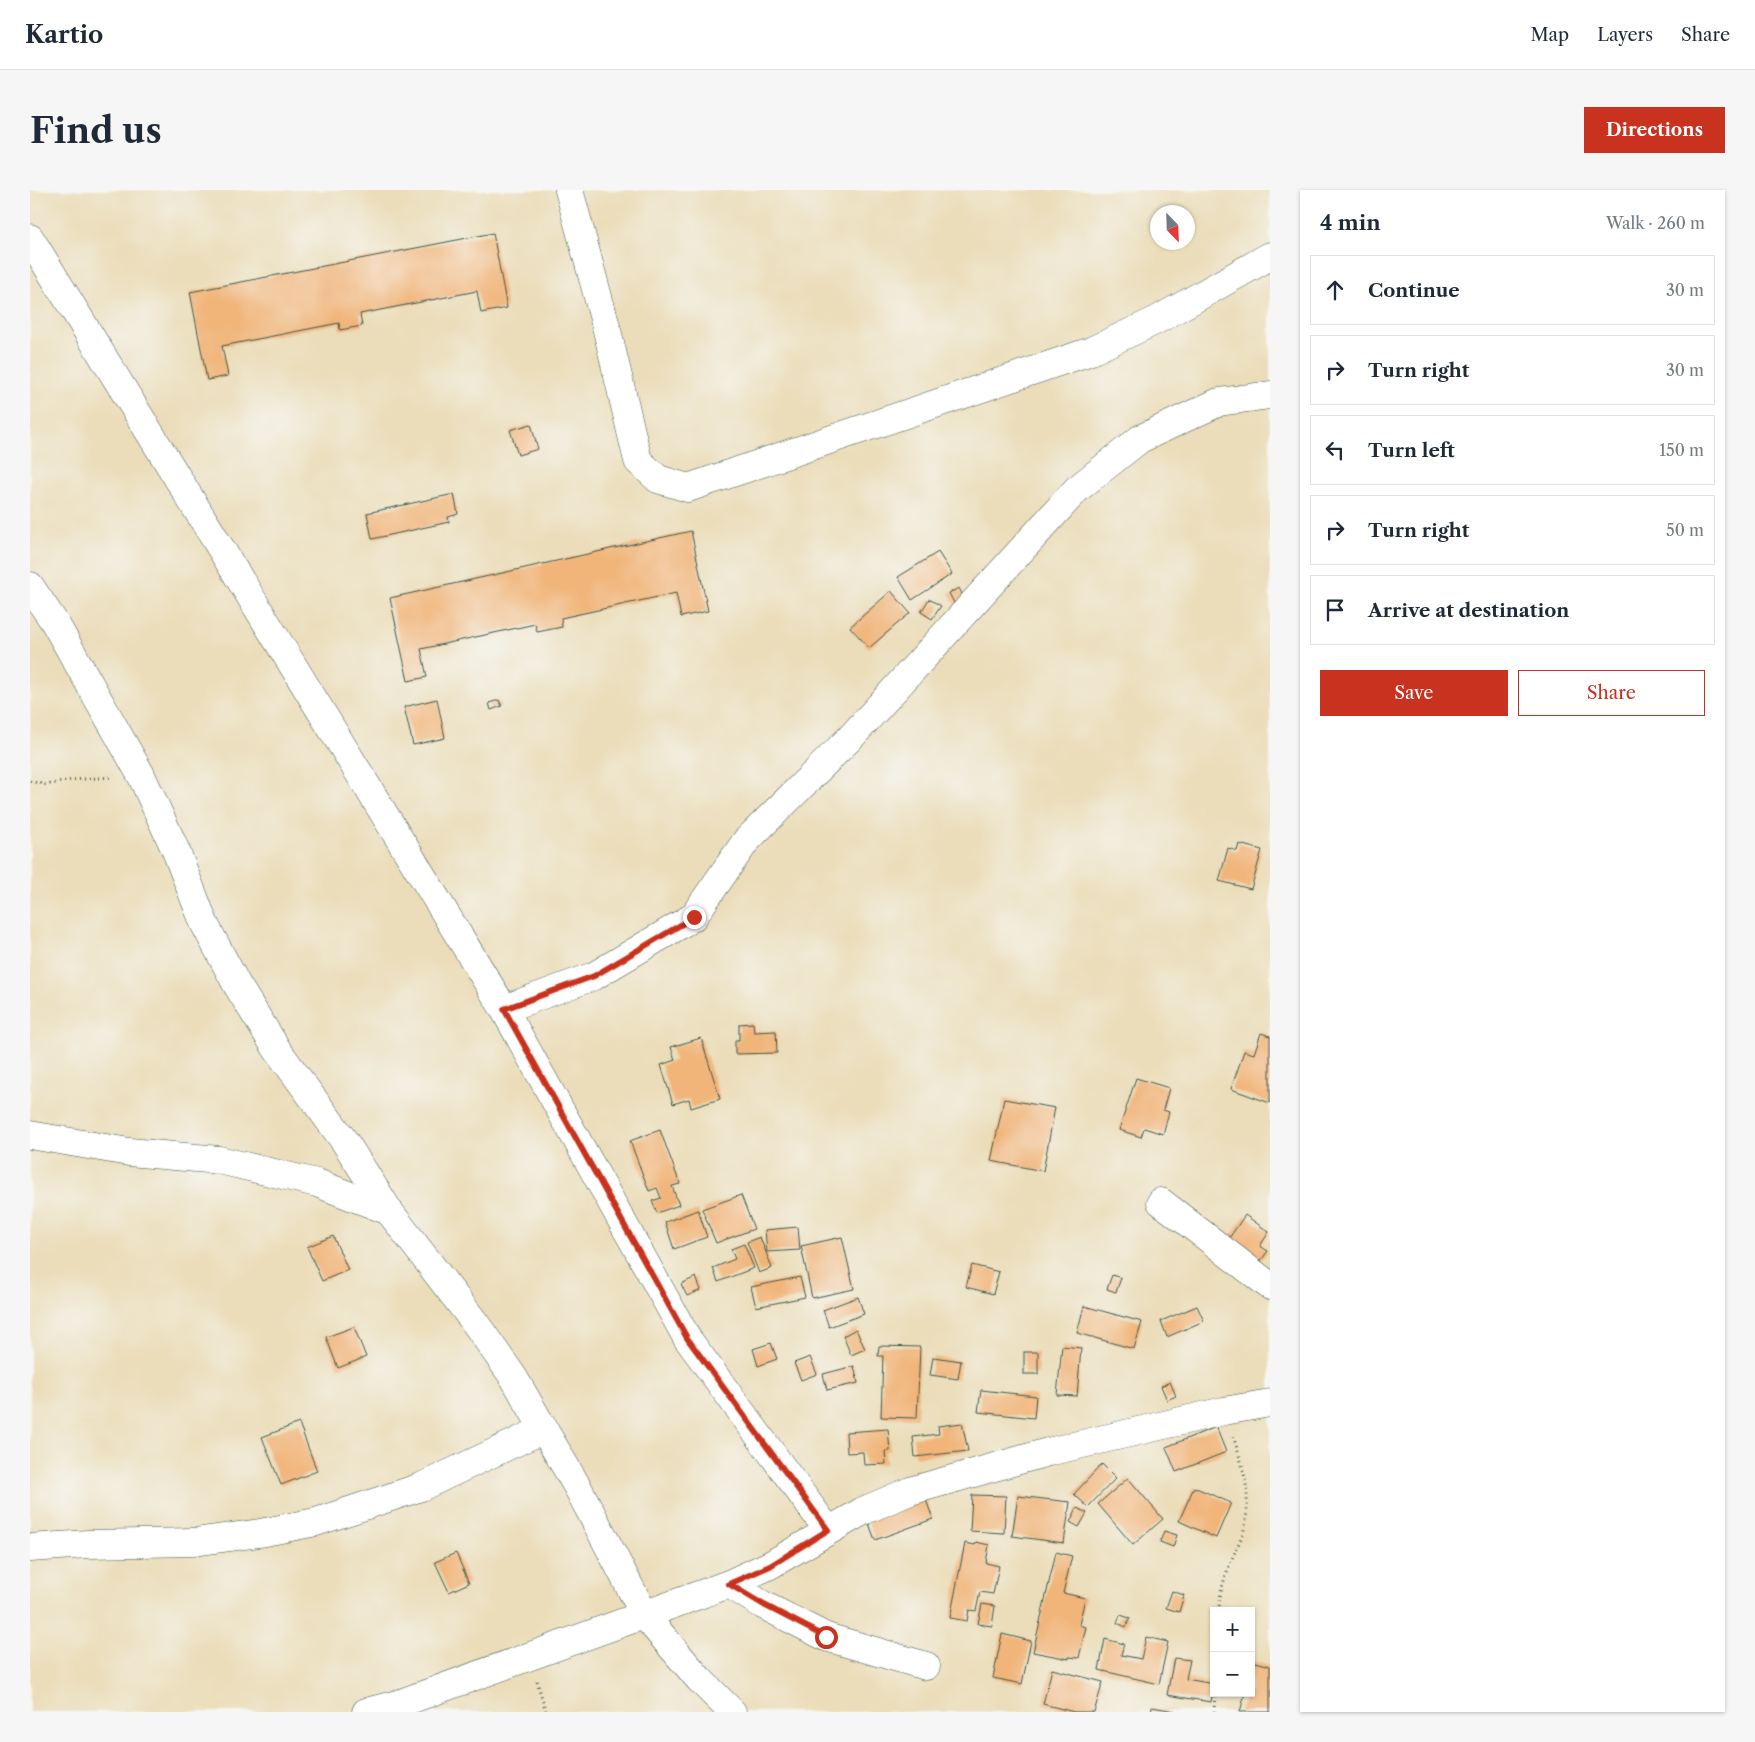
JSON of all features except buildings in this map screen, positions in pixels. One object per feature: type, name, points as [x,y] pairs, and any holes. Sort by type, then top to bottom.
[{"type":"street","points":[[569,190],[607,330],[638,461],[658,478],[688,488],[1091,351],[1157,320],[1270,256]]},
{"type":"street","points":[[30,238],[504,1009],[687,1338],[828,1530]]},
{"type":"street","points":[[504,1009],[594,976],[694,917],[746,840],[853,735],[1085,482],[1140,439],[1219,402],[1270,395]]},
{"type":"street","points":[[30,586],[42,625],[141,775],[176,851],[204,923],[237,985],[278,1051],[345,1142],[389,1211],[476,1324],[514,1378],[578,1488],[644,1616],[699,1680],[732,1712]]},
{"type":"street","points":[[30,1135],[129,1152],[219,1160],[317,1183],[389,1211]]},
{"type":"street","points":[[1161,1202],[1270,1286]]},
{"type":"street","points":[[366,1712],[401,1703],[729,1584],[770,1566],[863,1511],[910,1491],[1048,1452],[1224,1411],[1270,1403]]},
{"type":"street","points":[[30,1548],[88,1544],[194,1542],[260,1533],[316,1522],[422,1487],[544,1429]]},
{"type":"street","points":[[729,1584],[764,1605],[826,1637],[926,1666]]},
{"type":"street","points":[[699,1680],[710,1712]]},
{"type":"path","points":[[30,781],[46,785],[72,780],[141,775]]},
{"type":"path","points":[[1218,1607],[1219,1596],[1244,1531],[1248,1504],[1245,1472],[1224,1411]]},
{"type":"path","points":[[1214,1712],[1215,1697]]},
{"type":"route","points":[[694,917],[594,976],[504,1009],[687,1338],[828,1530],[770,1566],[729,1584],[764,1605],[826,1637]]}]
